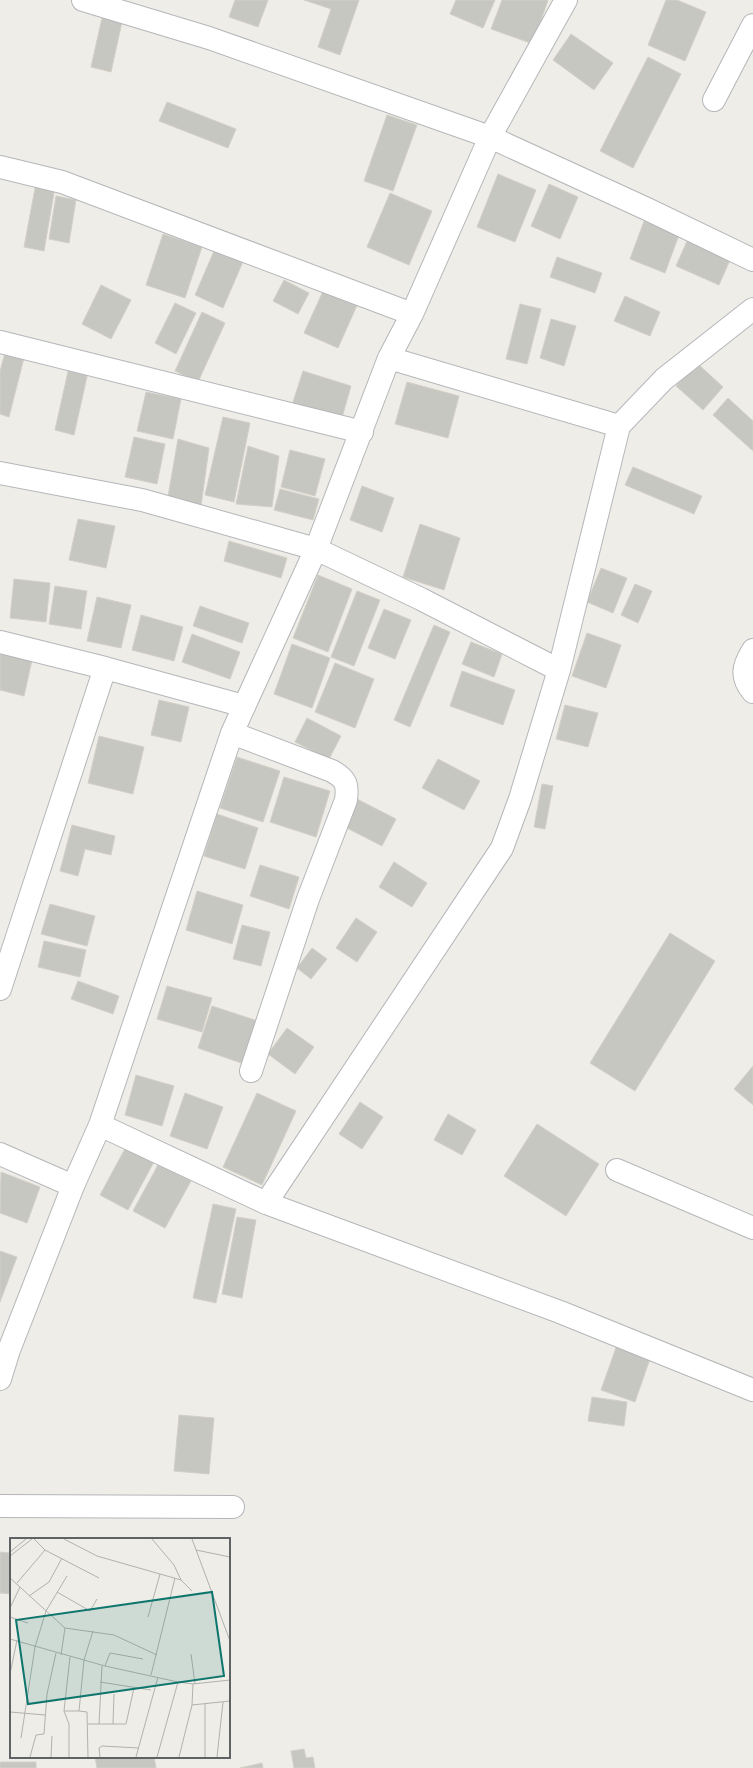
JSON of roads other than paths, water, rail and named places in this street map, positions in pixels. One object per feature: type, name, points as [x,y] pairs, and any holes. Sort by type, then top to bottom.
[{"type":"street","points":[[83,0],[209,38],[490,137],[654,212],[753,260]]},
{"type":"street","points":[[0,1379],[4,1348],[100,1125],[232,733],[316,549],[389,358],[412,314],[490,137],[566,0]]},
{"type":"street","points":[[714,100],[753,25]]},
{"type":"street","points":[[0,167],[62,182],[412,314]]},
{"type":"street","points":[[266,1203],[502,848],[520,799],[559,670],[619,426],[664,379],[753,309]]},
{"type":"street","points":[[0,342],[362,432]]},
{"type":"street","points":[[389,358],[619,426]]},
{"type":"street","points":[[0,473],[142,500],[316,549],[421,599],[559,670]]},
{"type":"street","points":[[0,642],[105,668],[244,706]]},
{"type":"street","points":[[753,650],[744,668],[745,679],[753,692]]},
{"type":"street","points":[[0,989],[5,955],[105,668]]},
{"type":"street","points":[[232,733],[332,771],[342,776],[347,788],[346,800],[308,899],[251,1071]]},
{"type":"street","points":[[100,1125],[266,1203],[560,1312],[753,1390]]},
{"type":"street","points":[[0,1154],[73,1186]]},
{"type":"street","points":[[617,1170],[753,1228]]},
{"type":"street","points":[[0,1506],[233,1507]]}]
